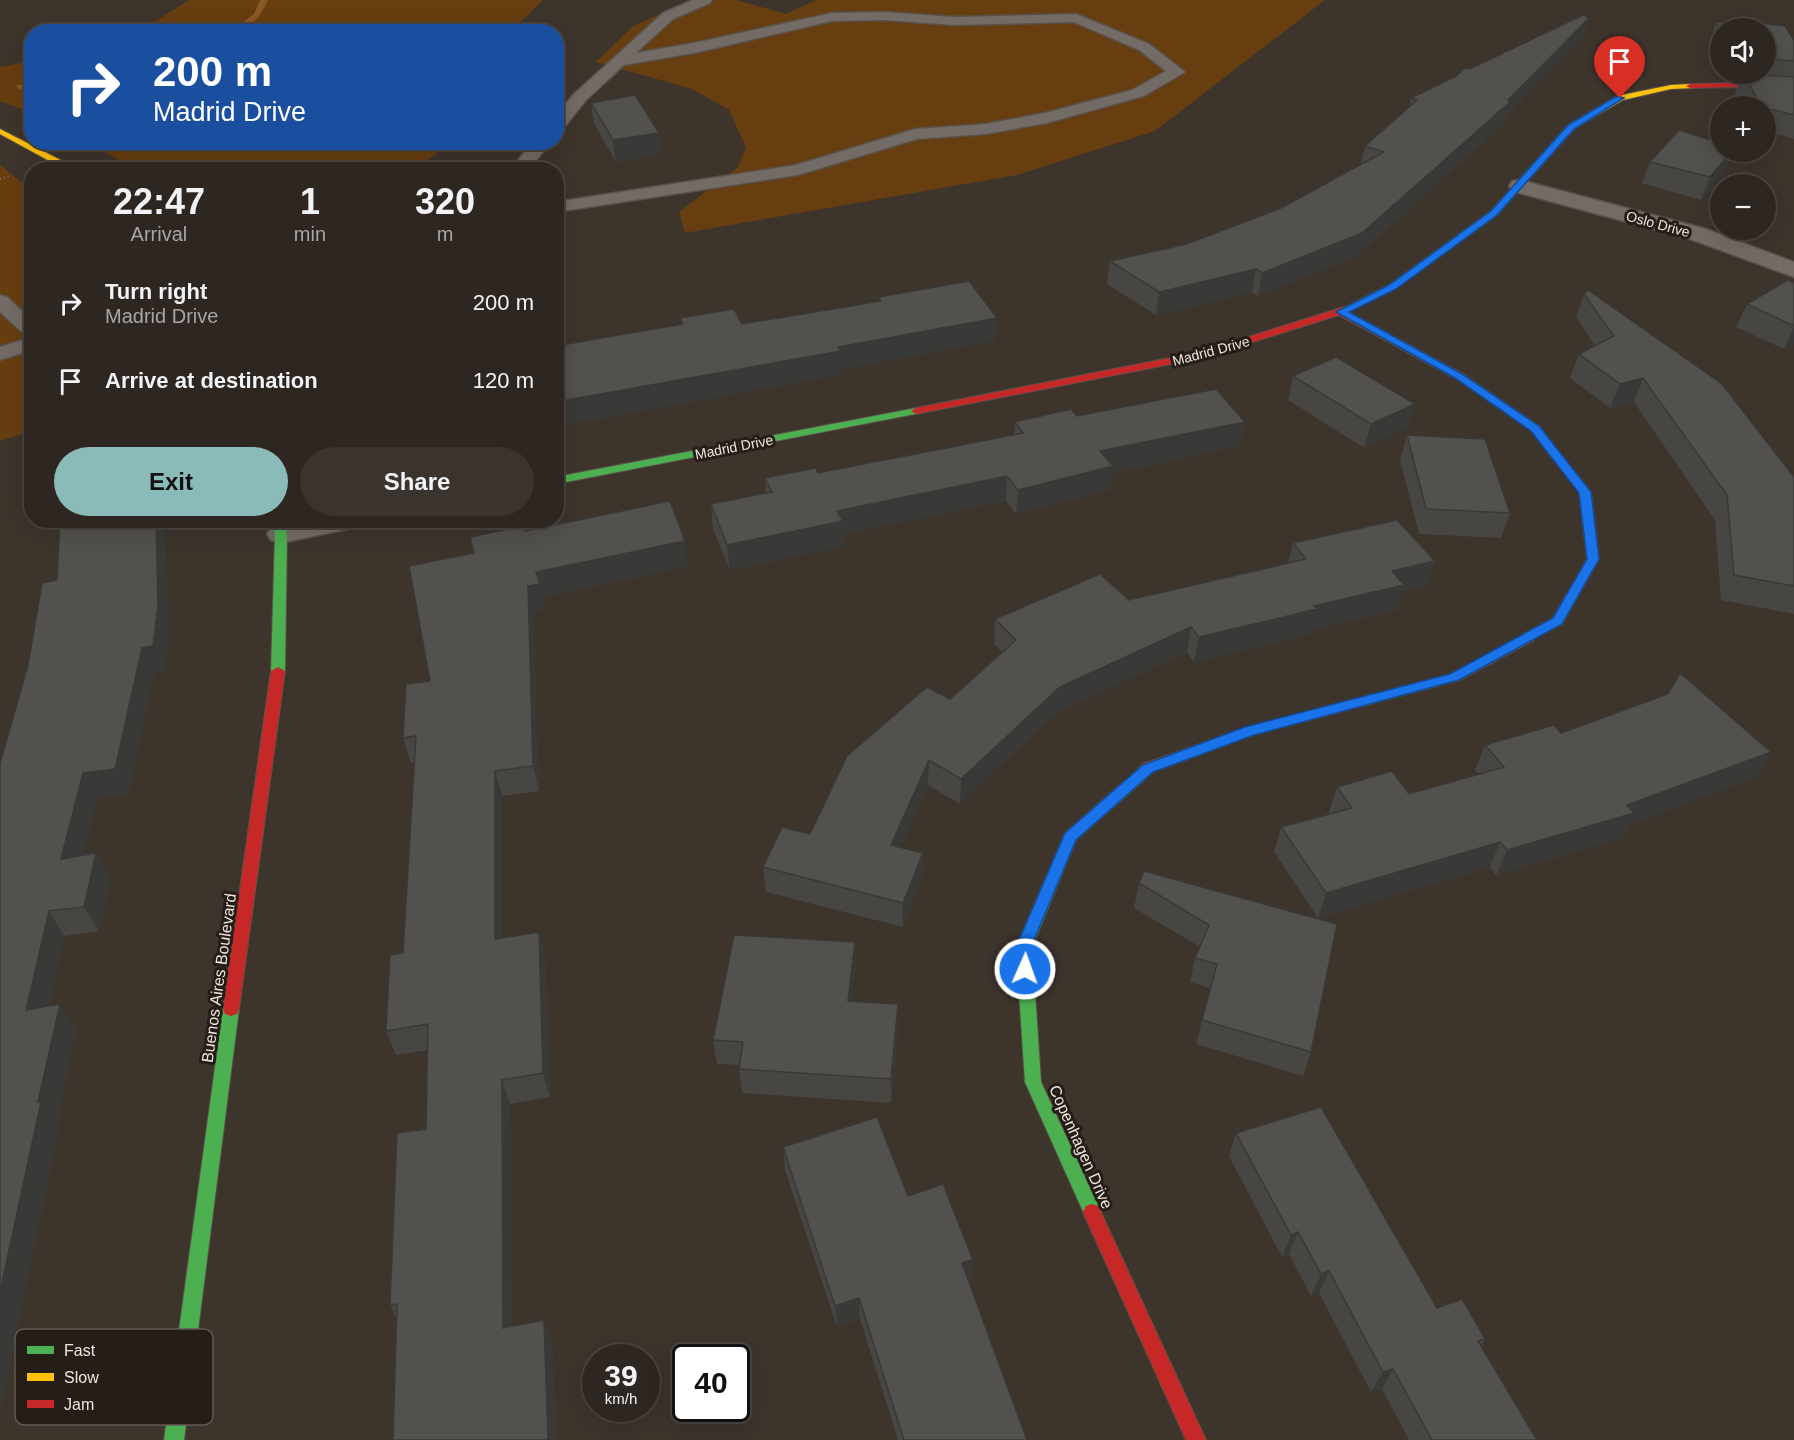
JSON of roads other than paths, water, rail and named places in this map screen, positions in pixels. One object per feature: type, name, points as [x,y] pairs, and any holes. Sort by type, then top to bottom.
[{"type":"street","name":"Madrid Drive","points":[[564,479],[1202,356],[1341,312],[1392,287],[1494,213],[1571,127],[1620,98],[1671,87],[1735,84],[1794,90]]},
{"type":"street","points":[[0,131],[24,144]]},
{"type":"street","points":[[36,150],[58,162]]},
{"type":"street","name":"Oslo Drive","points":[[1520,186],[1698,234],[1794,270]]},
{"type":"street","name":"Copenhagen Drive","points":[[1196,1440],[1034,1082],[1024,947],[1070,837],[1148,768],[1250,731],[1455,677],[1558,621],[1593,559],[1585,492],[1535,428],[1459,376],[1341,312]]},
{"type":"street","name":"Buenos Aires Boulevard","points":[[188,1329],[278,676],[280,528]]},
{"type":"street","name":"Buenos Aires Boulevard","points":[[174,1440],[176,1425]]},
{"type":"lane","points":[[564,116],[580,97],[668,16],[705,0]]},
{"type":"lane","points":[[564,206],[798,170],[915,134],[986,129],[1047,118],[1138,93],[1178,72],[1144,47],[1076,18],[955,21],[884,16],[832,17],[731,40],[619,61]]},
{"type":"lane","points":[[525,162],[536,150]]},
{"type":"lane","points":[[0,301],[24,324]]},
{"type":"lane","points":[[0,354],[24,346]]},
{"type":"waterway","points":[[245,24],[257,15],[264,0]]},
{"type":"waterway","points":[[20,86],[24,85]]}]
